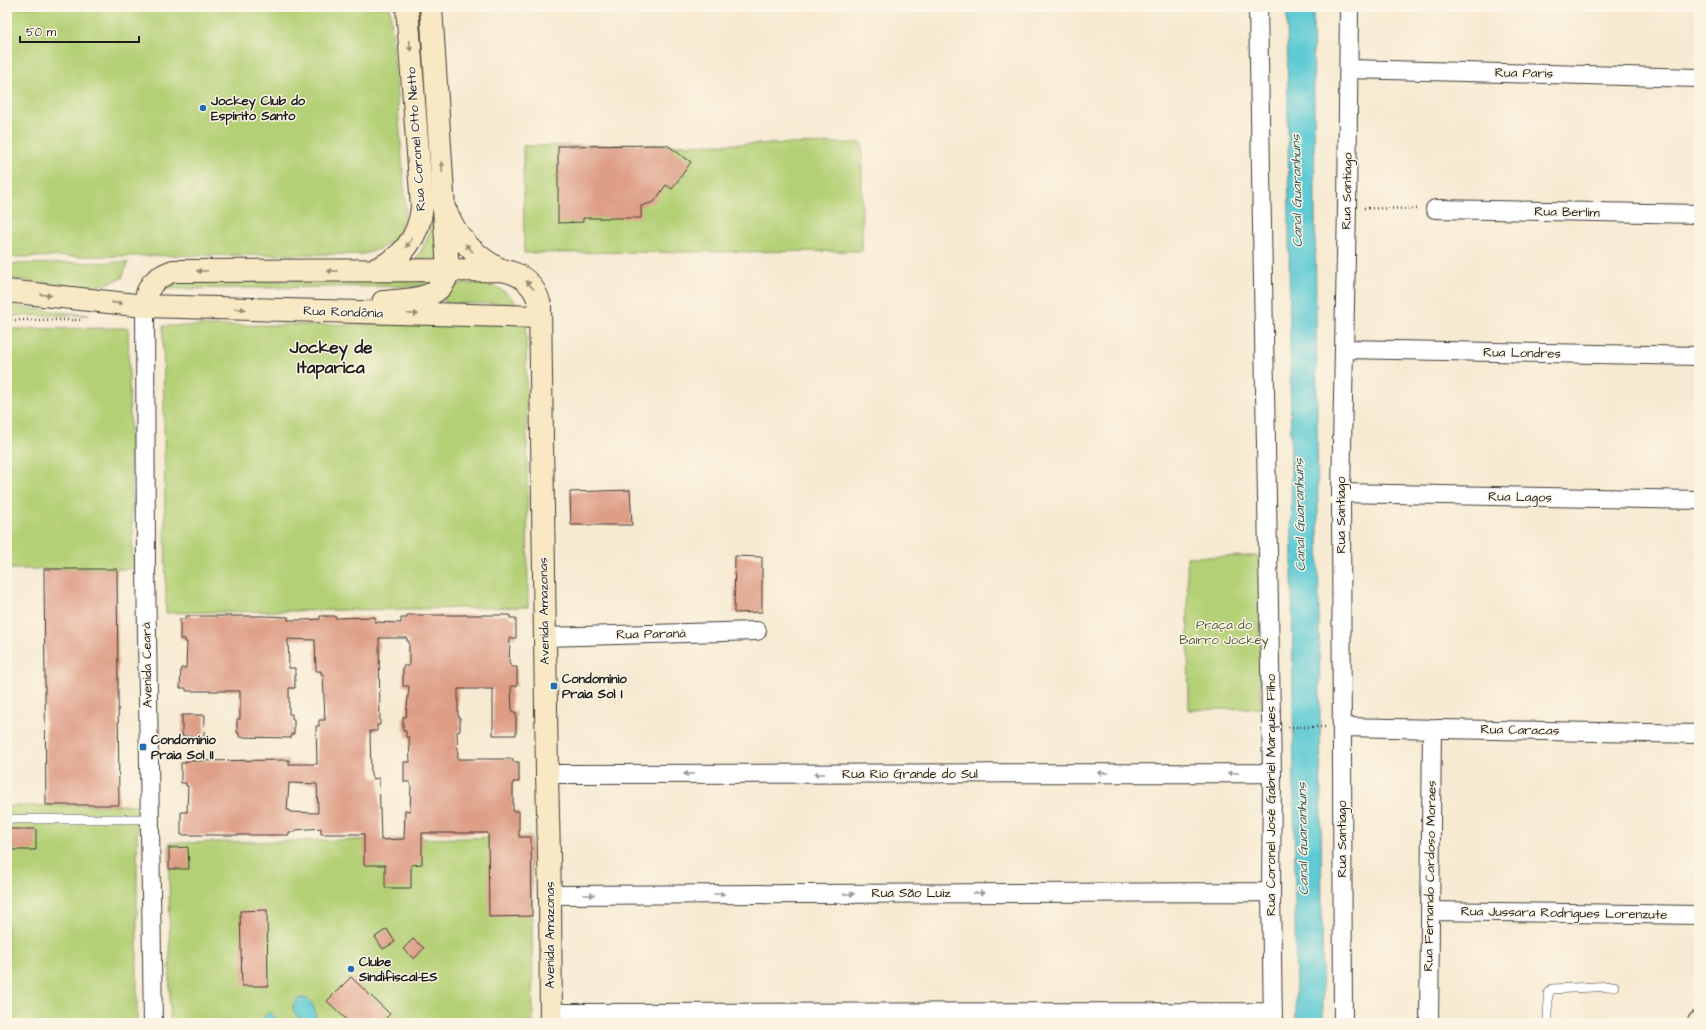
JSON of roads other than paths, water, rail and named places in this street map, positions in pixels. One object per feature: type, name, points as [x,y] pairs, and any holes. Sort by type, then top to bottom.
[{"type":"street","name":"Rua Coronel Otto Netto","points":[[370,271],[382,267],[402,253],[414,235],[421,216],[407,7]]},
{"type":"street","name":"Rua Coronel Otto Netto","points":[[432,7],[448,271]]},
{"type":"street","name":"Rua Coronel José Gabriel Marques Filho","points":[[1258,7],[1267,568],[1272,773],[1271,892],[1273,1018]]},
{"type":"street","name":"Rua Santiago","points":[[1343,1023],[1337,727],[1340,493],[1345,349],[1349,7]]},
{"type":"street","name":"Rua Paris","points":[[1349,69],[1699,78]]},
{"type":"street","points":[[444,206],[456,232],[465,244],[476,254],[500,270]]},
{"type":"street","name":"Rua Berlim","points":[[1435,209],[1699,214]]},
{"type":"street","points":[[146,306],[146,297],[149,287],[159,276],[173,271],[500,270]]},
{"type":"street","name":"Avenida Amazonas","points":[[500,270],[516,274],[530,283],[538,297],[540,305],[551,1018]]},
{"type":"street","points":[[304,311],[424,297],[431,295],[442,286],[448,271]]},
{"type":"street","name":"Rua Rondônia","points":[[7,290],[146,306],[540,317]]},
{"type":"street","name":"Avenida Ceará","points":[[146,306],[146,568],[153,1023]]},
{"type":"street","name":"Rua Londres","points":[[1345,349],[1699,356]]},
{"type":"street","name":"Rua Lagos","points":[[1340,493],[1699,500]]},
{"type":"street","name":"Rua Paraná","points":[[545,637],[757,631]]},
{"type":"street","name":"Rua Caracas","points":[[1337,727],[1699,734]]},
{"type":"street","name":"Rua Fernando Cardoso Moraes","points":[[1429,1023],[1432,728]]},
{"type":"street","name":"Rua Rio Grande do Sul","points":[[547,774],[1272,773]]},
{"type":"street","name":"Rua São Luiz","points":[[550,895],[1271,892]]},
{"type":"street","name":"Rua Jussara Rodrigues Lorenzute","points":[[1430,911],[1699,915]]},
{"type":"street","points":[[551,1018],[1273,1018]]},
{"type":"lane","points":[[7,819],[150,819]]},
{"type":"lane","points":[[1548,1023],[1548,994],[1552,989],[1614,986]]},
{"type":"water","name":"Canal Guaranhuns","points":[[1287,7],[1313,7],[1323,1023],[1296,1023]]},
{"type":"water","points":[[299,998],[304,998],[311,1002],[315,1013],[316,1022],[304,1020],[297,1016],[293,1005]]},
{"type":"water","points":[[269,1012],[281,1023],[258,1023]]},
{"type":"place","name":"Jockey Club do Espírito Santo","points":[[203,108]]},
{"type":"place","name":"Condomínio Praia Sol I","points":[[554,686]]},
{"type":"place","name":"Condomínio Praia Sol II","points":[[143,747]]},
{"type":"place","name":"Clube Sindifiscal-ES","points":[[351,969]]},
{"type":"district","name":"Jockey de Itaparica","points":[[331,358]]},
{"type":"park label","name":"Praça do Bairro Jockey","points":[[1224,632]]}]
